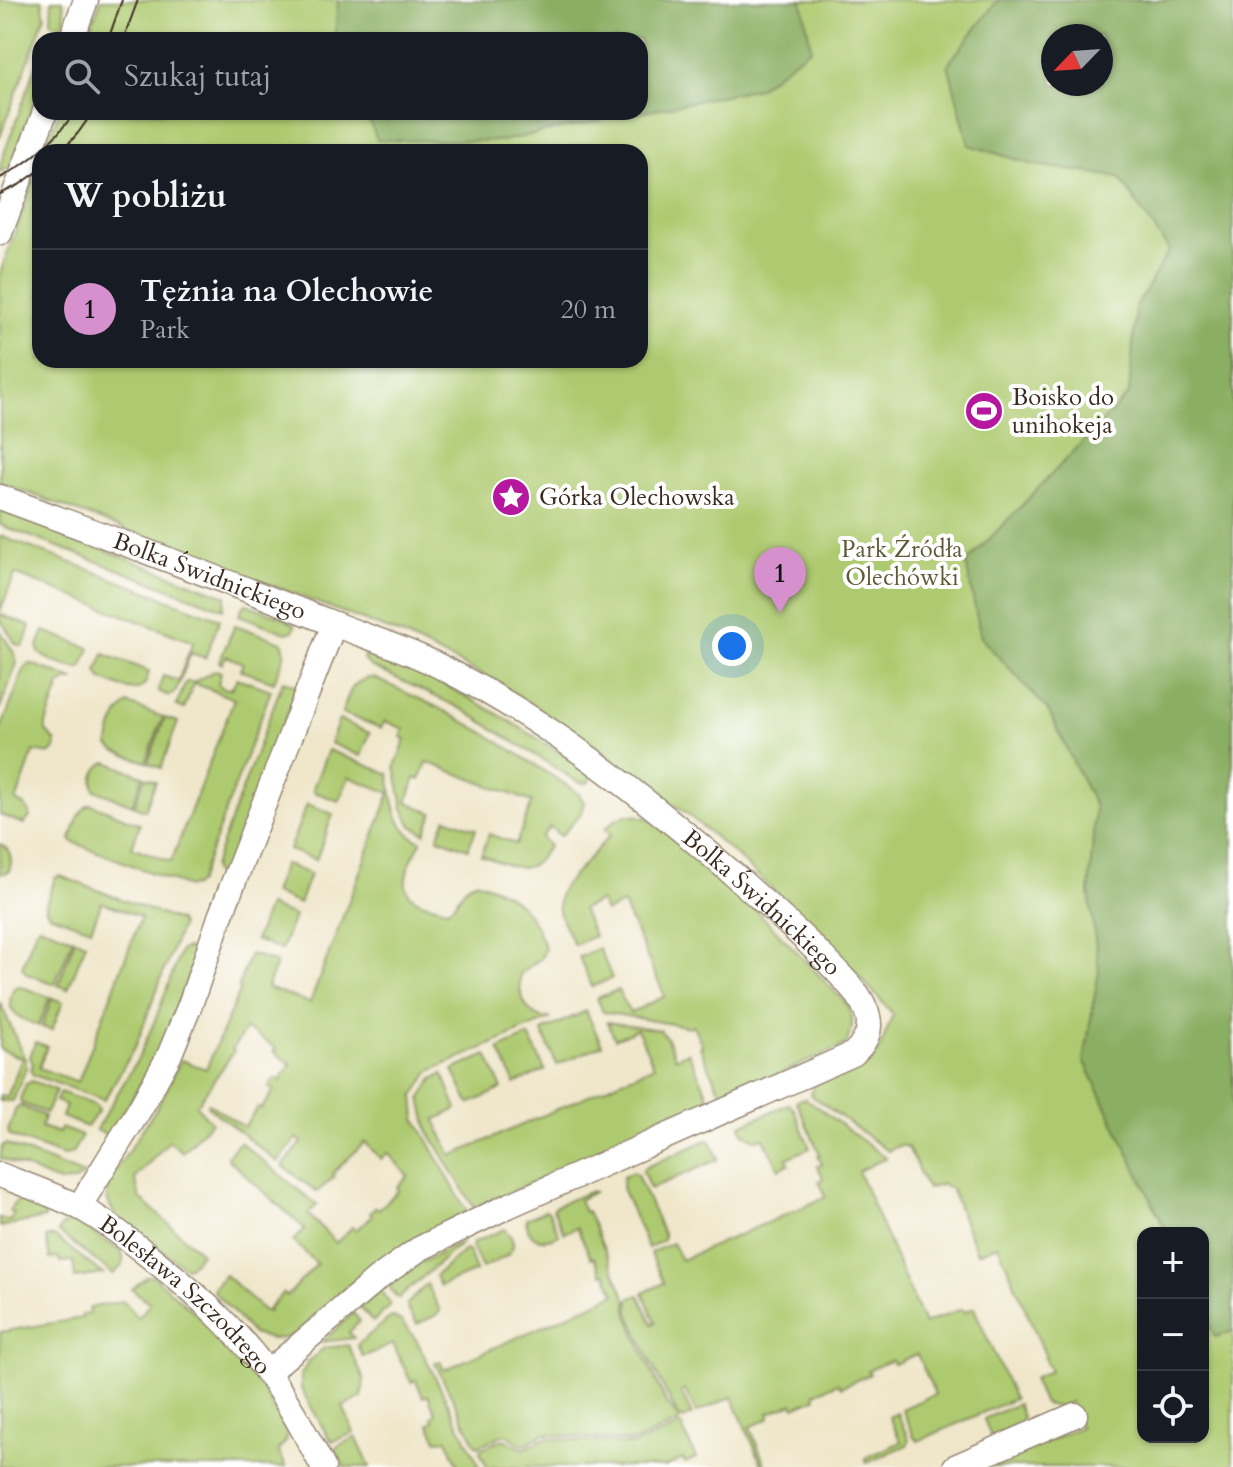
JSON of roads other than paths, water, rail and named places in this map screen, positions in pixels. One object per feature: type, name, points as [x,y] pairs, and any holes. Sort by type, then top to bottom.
[{"type":"street","points":[[74,32],[86,0]]},
{"type":"street","points":[[33,144],[42,120]]},
{"type":"street","points":[[0,233],[32,147]]},
{"type":"street","name":"Bolka Świdnickiego","points":[[0,497],[231,582],[439,666],[495,696],[605,770],[671,821],[794,928],[858,995],[870,1020],[869,1029],[853,1054],[508,1206],[419,1249],[377,1279],[267,1373]]},
{"type":"street","points":[[79,1207],[169,1056],[334,624]]},
{"type":"street","name":"Bolesława Szczodrego","points":[[0,1175],[79,1207],[190,1289],[241,1340],[267,1373],[323,1467]]},
{"type":"street","points":[[955,1467],[1075,1415]]},
{"type":"tram line","points":[[111,32],[122,0]]},
{"type":"tram line","points":[[126,32],[138,0]]},
{"type":"tram line","points":[[48,144],[69,120]]},
{"type":"tram line","points":[[68,144],[87,120]]},
{"type":"tram line","points":[[0,178],[32,158]]},
{"type":"tram line","points":[[0,194],[32,176]]},
{"type":"place","name":"Boisko do unihokeja","points":[[984,411]]},
{"type":"place","name":"Górka Olechowska","points":[[511,497]]},
{"type":"place","name":"Tężnia na Olechowie","points":[[780,613]]},
{"type":"park label","name":"Park Źródła Olechówki","points":[[902,563]]}]
